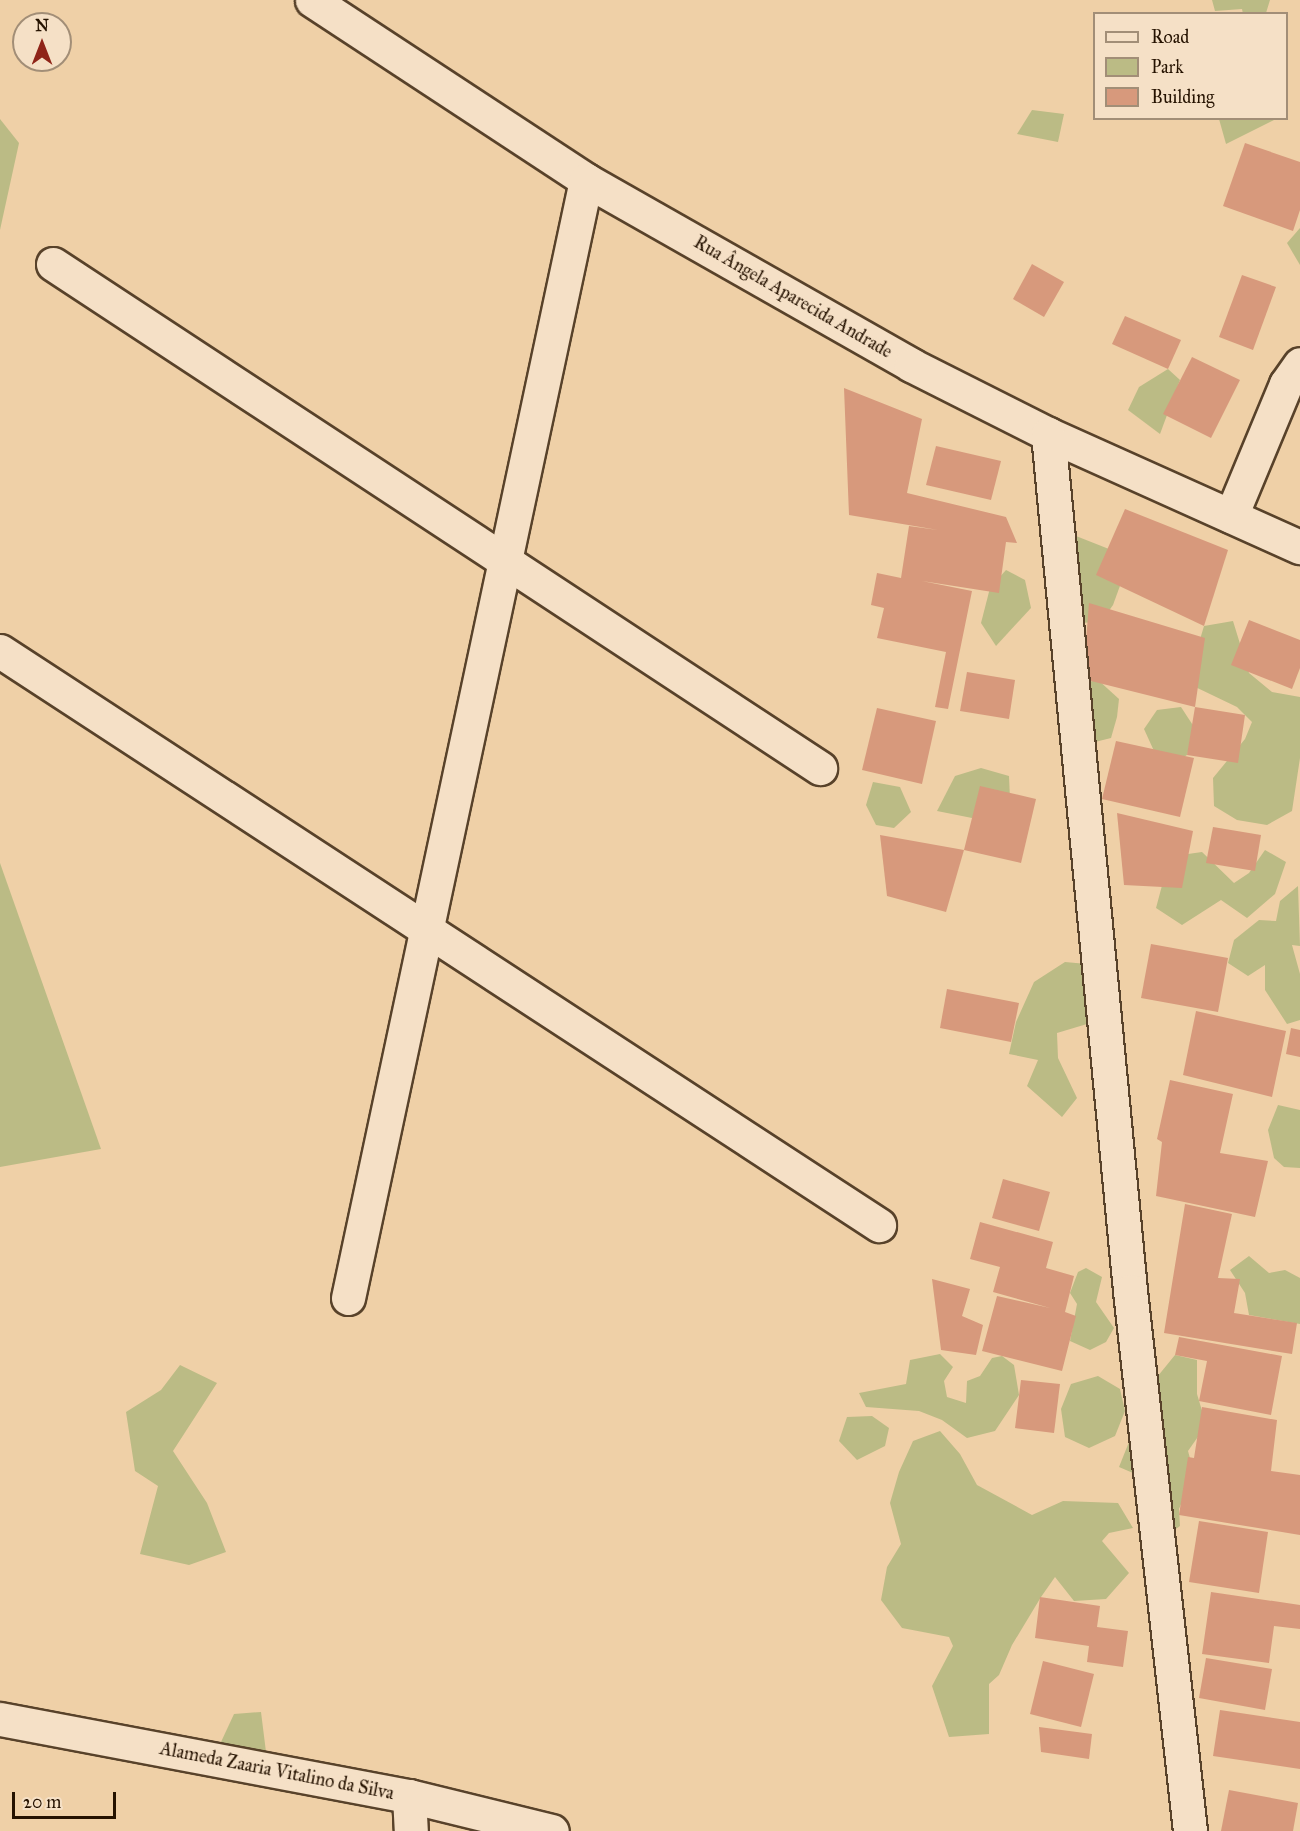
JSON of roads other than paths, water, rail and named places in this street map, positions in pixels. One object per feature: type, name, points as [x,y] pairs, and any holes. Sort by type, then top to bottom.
[{"type":"street","name":"Rua Ângela Aparecida Andrade","points":[[312,0],[586,180],[911,364],[1048,434],[1300,547]]},
{"type":"street","points":[[348,1298],[586,180]]},
{"type":"street","points":[[53,264],[820,768]]},
{"type":"street","points":[[1231,516],[1286,384],[1300,364]]},
{"type":"street","points":[[1048,434],[1130,1291],[1190,1831]]},
{"type":"street","points":[[0,651],[879,1225]]},
{"type":"street","name":"Alameda Zaaria Vitalino da Silva","points":[[0,1719],[409,1796],[552,1831]]},
{"type":"street","points":[[409,1796],[411,1831]]}]
